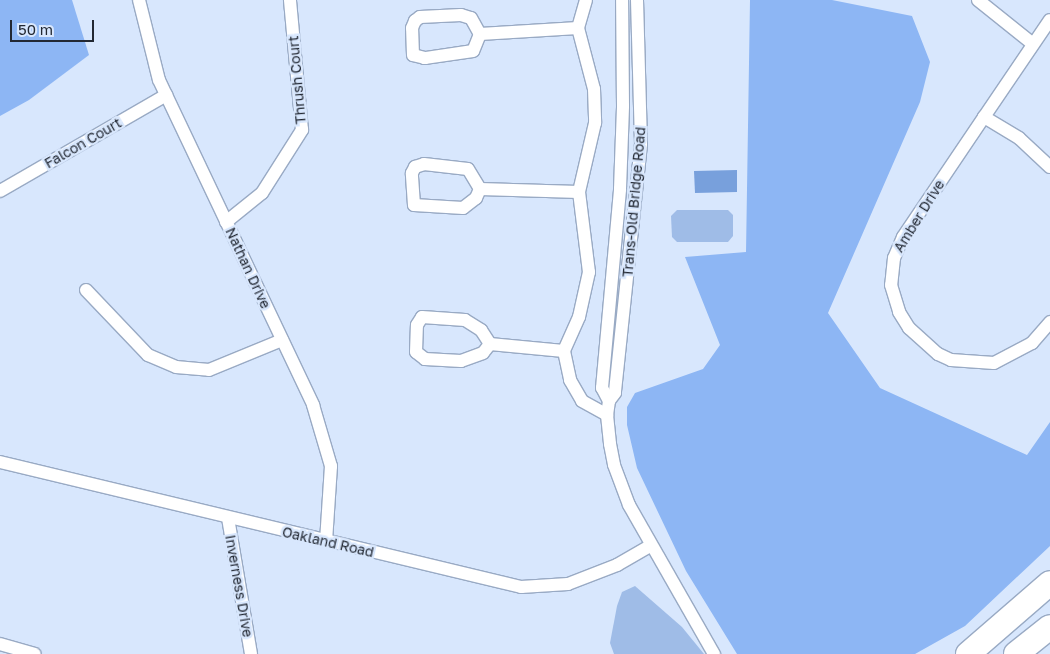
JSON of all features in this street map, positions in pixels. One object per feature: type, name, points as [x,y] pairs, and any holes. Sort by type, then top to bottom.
[{"type":"highway","points":[[968,654],[1050,584]]},
{"type":"highway","points":[[1016,654],[1050,627]]},
{"type":"street","name":"Nathan Drive","points":[[139,0],[158,80],[313,405],[331,466],[326,541]]},
{"type":"street","name":"Thrush Court","points":[[226,222],[262,193],[302,130],[290,0]]},
{"type":"street","points":[[586,0],[578,28],[596,105],[592,141],[579,192],[589,272],[579,318],[564,351],[570,380],[582,401],[606,415]]},
{"type":"street","name":"Trans-Old Bridge Road","points":[[609,401],[602,388],[620,189],[623,106],[622,0]]},
{"type":"street","name":"Trans-Old Bridge Road","points":[[638,0],[641,144],[615,393],[609,401],[606,415],[614,465],[621,488],[651,545],[714,654]]},
{"type":"street","points":[[978,0],[1034,44]]},
{"type":"street","points":[[461,15],[471,18],[480,34],[479,43],[467,54],[418,58],[412,49],[412,28],[420,17],[461,15]]},
{"type":"street","name":"Amber Drive","points":[[1050,20],[903,237],[894,258],[890,285],[899,312],[909,328],[938,354],[952,360],[978,364],[994,363],[1015,355],[1032,343],[1050,322]]},
{"type":"street","points":[[480,34],[578,28]]},
{"type":"street","name":"Falcon Court","points":[[0,191],[166,96]]},
{"type":"street","points":[[984,118],[1019,138],[1050,167]]},
{"type":"street","points":[[418,165],[463,167],[473,174],[480,189],[476,198],[463,208],[419,208],[411,200],[412,173],[418,165]]},
{"type":"street","points":[[480,189],[579,192]]},
{"type":"street","points":[[86,290],[148,355],[176,367],[209,370],[282,340]]},
{"type":"street","points":[[490,344],[483,352],[461,361],[425,359],[416,352],[418,320],[428,316],[465,320],[475,324],[490,344],[564,351]]},
{"type":"street","name":"Oakland Road","points":[[0,462],[521,587],[568,584],[617,564],[651,545]]},
{"type":"street","name":"Inverness Drive","points":[[228,518],[251,654]]},
{"type":"street","points":[[0,644],[35,654]]},
{"type":"shaded area","points":[[0,0],[72,0],[89,55],[29,100],[0,116]]},
{"type":"shaded area","points":[[750,0],[832,0],[912,16],[930,62],[920,102],[828,313],[880,388],[1027,455],[1050,422],[1050,546],[965,626],[915,654],[737,654],[686,571],[637,468],[627,425],[627,407],[635,393],[703,369],[720,345],[685,257],[746,252]]},
{"type":"shaded area","points":[[737,170],[737,192],[695,193],[694,171]]},
{"type":"shaded area","points":[[677,210],[728,210],[733,215],[733,236],[728,242],[677,242],[672,237],[671,216]]},
{"type":"shaded area","points":[[635,586],[682,627],[704,654],[614,654],[610,643],[617,606],[622,592]]}]
